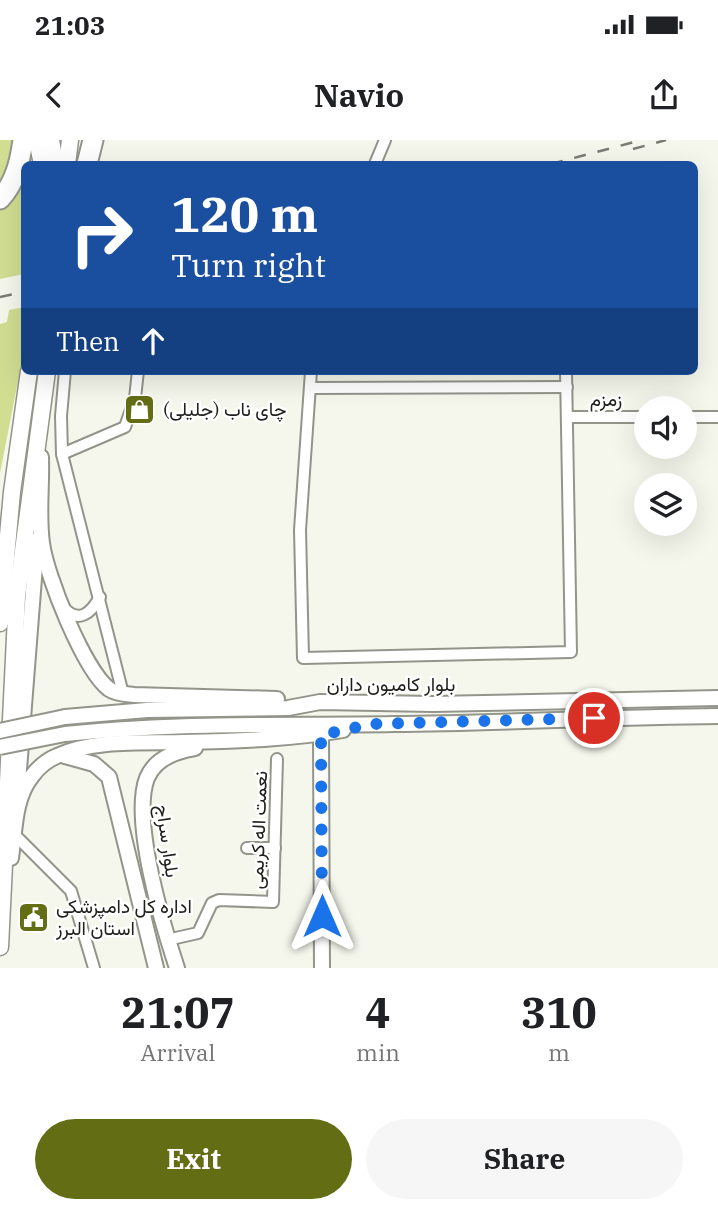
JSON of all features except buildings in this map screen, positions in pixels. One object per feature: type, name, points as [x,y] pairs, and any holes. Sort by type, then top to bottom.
[{"type":"highway","points":[[0,199],[8,191],[17,170],[23,140]]},
{"type":"highway","points":[[88,161],[93,140]]},
{"type":"main road","points":[[37,140],[41,161]]},
{"type":"main road","points":[[51,140],[54,161]]},
{"type":"main road","points":[[67,161],[70,140]]},
{"type":"main road","points":[[0,623],[12,492],[28,375]]},
{"type":"main road","points":[[0,947],[18,596],[26,514],[40,440],[47,375]]},
{"type":"main road","points":[[0,500],[25,396]]},
{"type":"main road","points":[[40,440],[42,544],[62,606],[98,677],[106,687],[123,694],[320,702]]},
{"type":"main road","points":[[2,908],[14,827],[40,514]]},
{"type":"main road","name":"بلوار کامیون داران","points":[[0,731],[65,717],[160,709],[288,708],[320,702],[433,704],[718,698]]},
{"type":"main road","name":"بلوار کامیون داران","points":[[0,747],[65,734],[142,726],[718,716]]},
{"type":"main road","points":[[14,827],[24,787],[44,764],[57,755],[95,746],[133,743],[238,741],[321,735],[372,724]]},
{"type":"main road","points":[[321,735],[322,968]]},
{"type":"main road","name":"بلوار سراج","points":[[177,968],[167,940],[144,826],[144,789],[156,765],[184,749],[238,741]]},
{"type":"main road","name":"بلوار سراج","points":[[57,755],[94,764],[108,778],[156,968]]},
{"type":"main road","points":[[123,830],[134,824],[144,826]]},
{"type":"street","points":[[376,161],[385,140]]},
{"type":"street","points":[[65,375],[61,416],[62,454],[123,694]]},
{"type":"street","points":[[62,454],[125,427],[135,398],[138,375]]},
{"type":"street","points":[[311,375],[300,530],[303,658],[571,652],[566,375]]},
{"type":"street","points":[[310,388],[566,387]]},
{"type":"street","name":"زمزم","points":[[567,417],[634,417]]},
{"type":"street","points":[[697,417],[718,417]]},
{"type":"street","points":[[62,606],[71,615],[82,616],[92,612],[100,597]]},
{"type":"street","name":"نعمت اله کریمی","points":[[167,940],[198,933],[212,903],[219,900],[273,902],[277,759]]},
{"type":"street","points":[[14,827],[71,891],[94,968]]},
{"type":"street","points":[[247,848],[275,848]]},
{"type":"green space","points":[[0,140],[18,140],[13,173],[0,186]]},
{"type":"green space","points":[[21,179],[21,275],[0,279],[0,208]]},
{"type":"green space","points":[[21,308],[21,366],[0,473],[0,324],[7,322],[9,310]]},
{"type":"railway","points":[[562,161],[642,140]]},
{"type":"railway","points":[[633,149],[666,140]]},
{"type":"railway","points":[[0,297],[21,293]]},
{"type":"place","name":"چای ناب (جلیلی)","points":[[140,409]]},
{"type":"place","name":"اداره کل دامپزشکی استان البرز","points":[[33,917]]},
{"type":"route","points":[[322,916],[321,735],[372,724],[594,718]]}]
